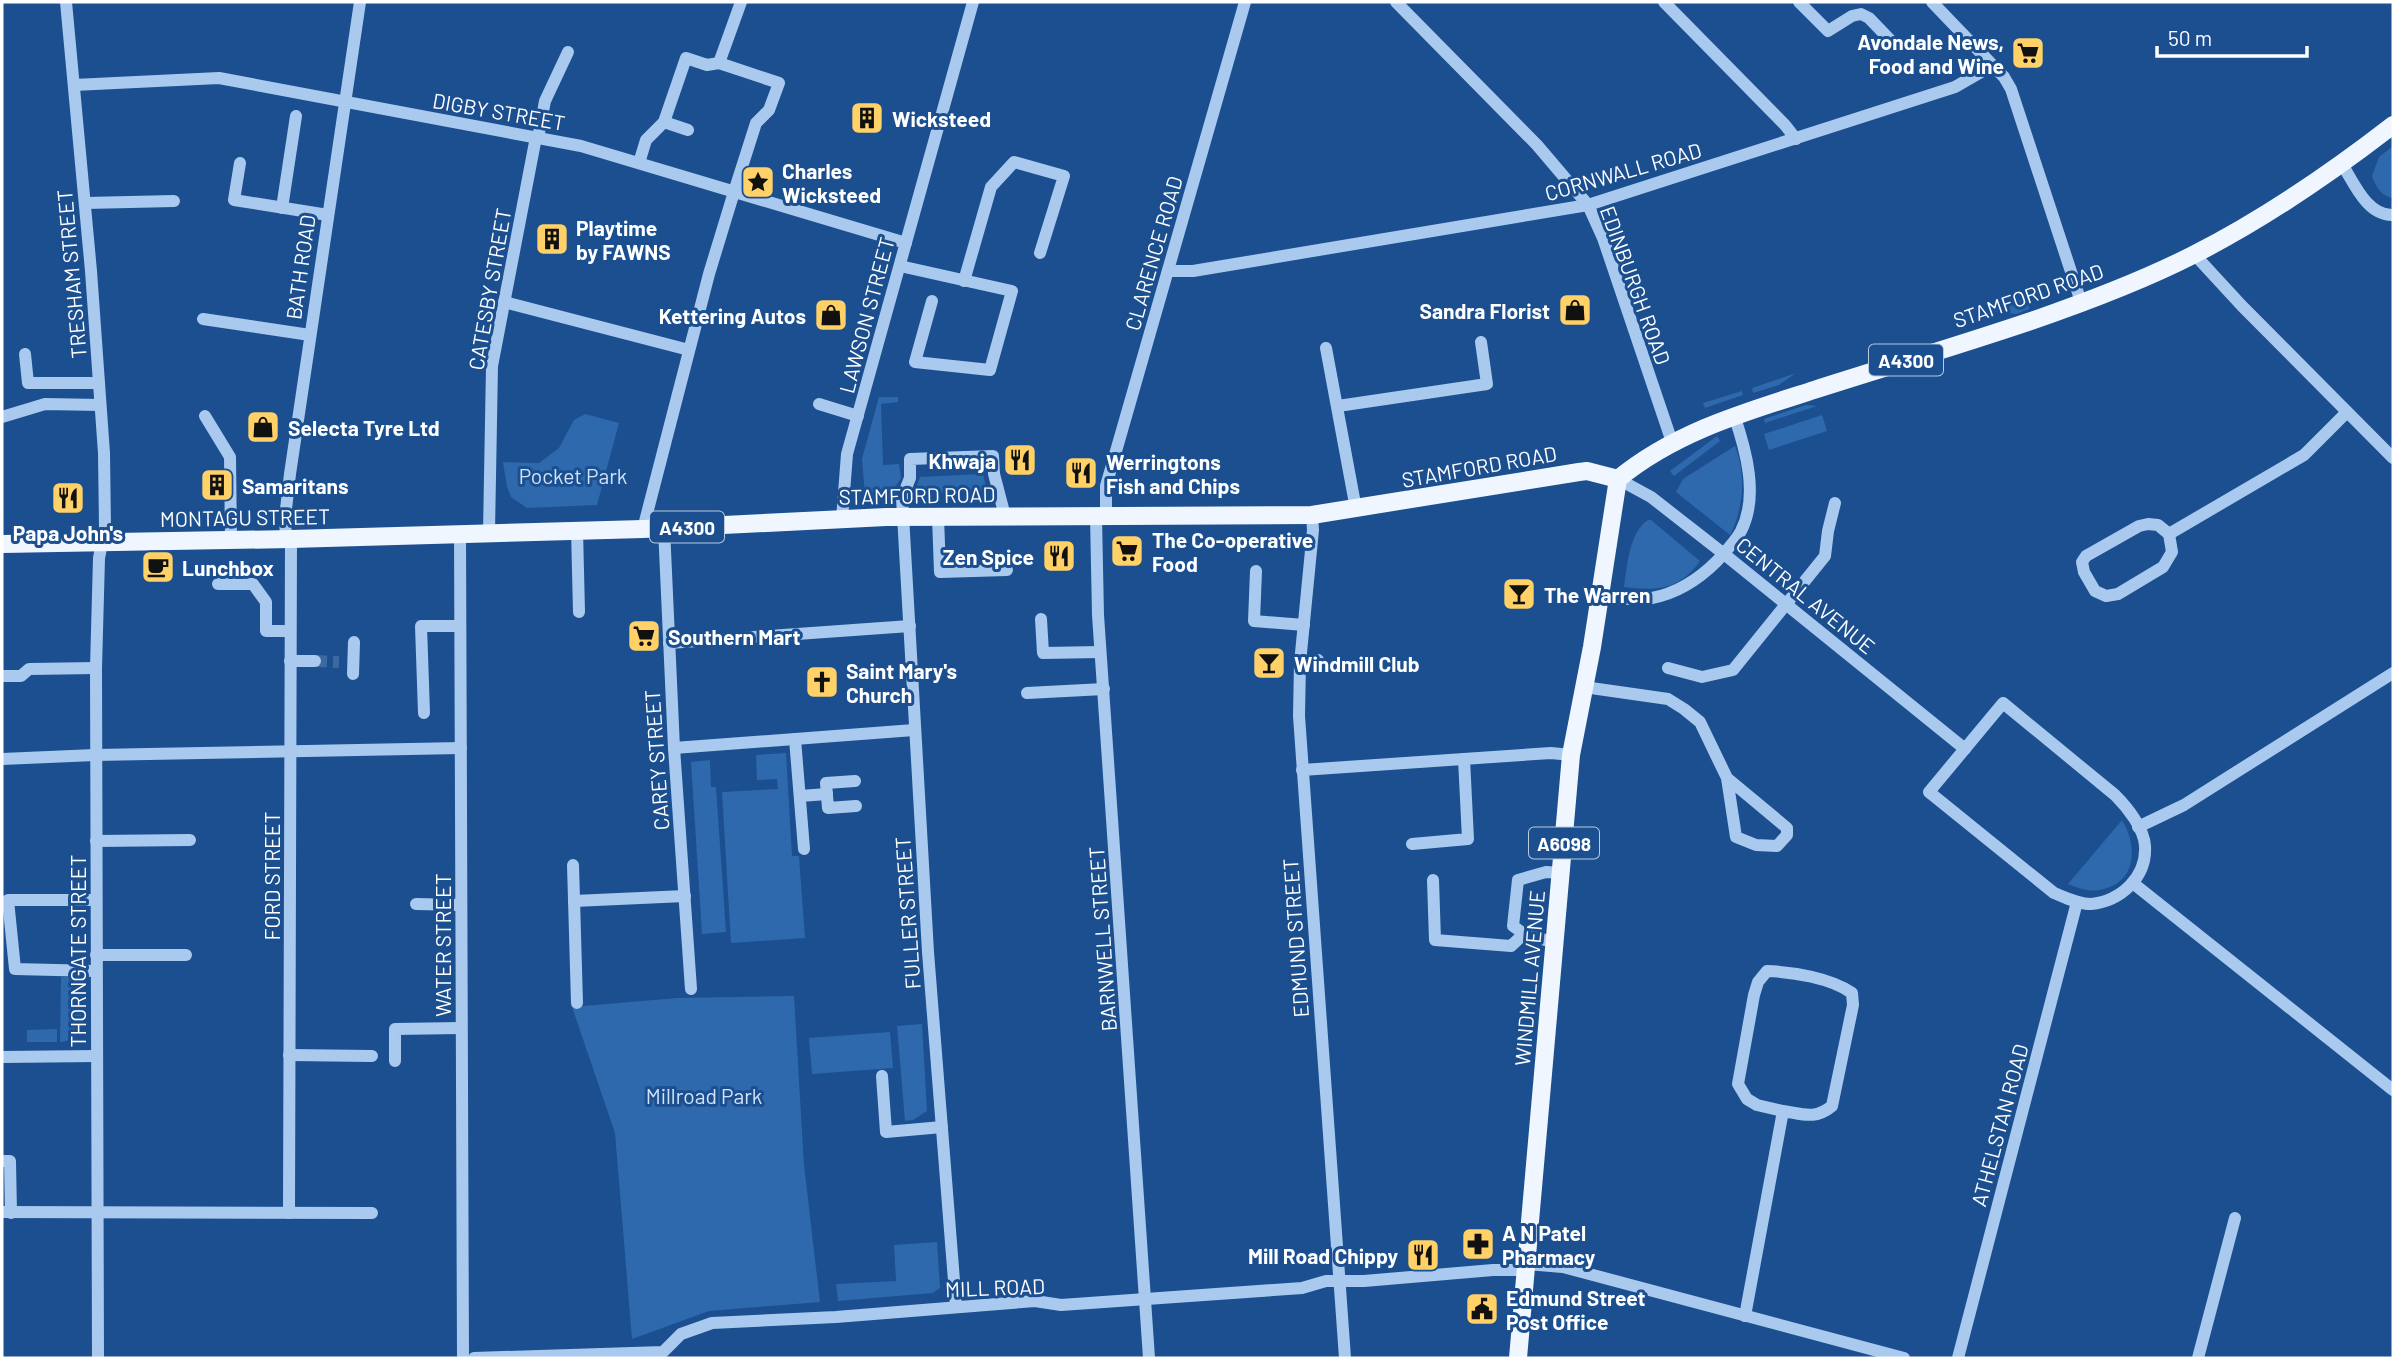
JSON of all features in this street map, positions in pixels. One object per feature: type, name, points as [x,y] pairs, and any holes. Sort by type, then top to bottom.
[{"type":"main road","name":"STAMFORD ROAD","points":[[489,532],[643,529],[902,517],[1312,515],[1587,471],[1618,479],[1644,458],[1672,442],[1734,415],[2032,321],[2141,279],[2194,254],[2281,204],[2342,164],[2393,125]]},
{"type":"main road","name":"WINDMILL AVENUE","points":[[1518,1358],[1571,755],[1618,479]]},
{"type":"main road","name":"MONTAGU STREET","points":[[2,544],[489,532]]},
{"type":"street","name":"TRESHAM STREET","points":[[66,2],[99,383],[105,520],[101,543]]},
{"type":"street","name":"BATH ROAD","points":[[289,539],[287,498],[360,2]]},
{"type":"street","points":[[719,62],[741,2]]},
{"type":"street","name":"LAWSON STREET","points":[[842,519],[847,454],[973,2]]},
{"type":"street","name":"CLARENCE ROAD","points":[[1101,517],[1106,486],[1245,2]]},
{"type":"street","name":"EDINBURGH ROAD","points":[[1396,2],[1537,145],[1588,205],[1604,238],[1641,356],[1672,442]]},
{"type":"street","points":[[1664,2],[1796,139]]},
{"type":"street","points":[[1799,2],[1829,32],[1852,16],[1861,14],[1870,18],[1894,44]]},
{"type":"street","points":[[1932,2],[2004,77],[2011,89],[2081,302]]},
{"type":"street","name":"CATESBY STREET","points":[[489,532],[492,366],[545,101],[568,52]]},
{"type":"street","points":[[639,163],[646,140],[664,122],[686,58],[707,65],[719,62],[779,83],[769,110],[756,123],[734,192],[689,350],[643,529]]},
{"type":"street","name":"CORNWALL ROAD","points":[[1168,271],[1193,271],[1588,205],[1955,87],[1981,72],[1990,63]]},
{"type":"street","name":"DIGBY STREET","points":[[74,85],[219,78],[537,137],[581,146],[906,243]]},
{"type":"street","points":[[282,208],[296,116]]},
{"type":"street","points":[[664,122],[688,130]]},
{"type":"street","points":[[964,281],[991,187],[1014,162],[1064,176],[1040,253]]},
{"type":"street","points":[[240,163],[234,200],[328,215]]},
{"type":"street","points":[[2342,164],[2375,210],[2393,215]]},
{"type":"street","points":[[85,203],[174,201]]},
{"type":"street","points":[[2194,254],[2393,458]]},
{"type":"street","points":[[900,266],[1012,291],[990,370],[915,362],[932,301]]},
{"type":"street","points":[[505,302],[689,350]]},
{"type":"street","points":[[203,319],[310,335]]},
{"type":"street","points":[[1338,406],[1487,384],[1482,342]]},
{"type":"street","points":[[1326,348],[1356,509]]},
{"type":"street","points":[[25,354],[28,383],[99,383]]},
{"type":"street","points":[[2,417],[45,404],[100,405]]},
{"type":"street","points":[[819,404],[858,416]]},
{"type":"street","points":[[2169,534],[2304,455],[2347,412]]},
{"type":"street","points":[[1598,597],[1639,599],[1667,594],[1700,577],[1724,554],[1741,530],[1748,500],[1745,452],[1734,415]]},
{"type":"street","points":[[205,416],[230,457],[231,540]]},
{"type":"street","name":"FULLER STREET","points":[[956,1306],[914,730],[902,517],[902,498],[910,478],[910,459],[993,456],[994,474],[1005,516]]},
{"type":"street","name":"CENTRAL AVENUE","points":[[1618,479],[1651,497],[1965,749]]},
{"type":"street","points":[[1668,668],[1702,677],[1733,670],[1825,556],[1835,503]]},
{"type":"street","name":"EDMUND STREET","points":[[1312,515],[1313,530],[1300,663],[1299,716],[1345,1358]]},
{"type":"street","points":[[938,517],[940,572],[1007,570]]},
{"type":"street","name":"BARNWELL STREET","points":[[1101,517],[1100,652],[1149,1358]]},
{"type":"street","points":[[2148,523],[2158,525],[2169,534],[2172,552],[2163,567],[2118,594],[2106,596],[2095,591],[2084,572],[2082,562],[2092,550],[2148,523]]},
{"type":"street","name":"CAREY STREET","points":[[664,528],[674,748],[691,989]]},
{"type":"street","points":[[577,530],[579,612]]},
{"type":"street","name":"WATER STREET","points":[[460,533],[463,1358]]},
{"type":"street","name":"FORD STREET","points":[[289,539],[289,1213]]},
{"type":"street","name":"THORNGATE STREET","points":[[98,1358],[95,755],[101,543]]},
{"type":"street","points":[[1256,571],[1254,621],[1304,625]]},
{"type":"street","points":[[218,584],[253,584],[266,602],[267,631],[289,631]]},
{"type":"street","points":[[1041,619],[1043,653],[1100,652]]},
{"type":"street","points":[[424,713],[421,626],[460,626]]},
{"type":"street","points":[[669,643],[910,626]]},
{"type":"street","points":[[339,662],[354,668],[354,642]]},
{"type":"street","points":[[1300,663],[1318,660]]},
{"type":"street","points":[[289,661],[314,661]]},
{"type":"street","points":[[2,676],[20,676],[29,669],[96,668]]},
{"type":"street","points":[[2138,827],[2184,805],[2393,673]]},
{"type":"street","points":[[1584,687],[1668,699],[1700,722],[1727,778],[1736,837],[1756,845],[1777,846],[1787,835],[1787,828],[1727,778]]},
{"type":"street","points":[[1027,692],[1104,689]]},
{"type":"street","points":[[2003,703],[2126,806],[2146,845],[2143,864],[2134,884],[2113,899],[2090,904],[2054,893],[1929,792],[1965,749],[2003,703]]},
{"type":"street","points":[[674,748],[914,730]]},
{"type":"street","points":[[795,739],[804,849]]},
{"type":"street","points":[[2,759],[461,748]]},
{"type":"street","points":[[1302,770],[1551,753],[1571,755]]},
{"type":"street","points":[[1412,844],[1468,839],[1464,759]]},
{"type":"street","points":[[855,781],[826,783],[828,808],[856,806]]},
{"type":"street","points":[[800,796],[827,794]]},
{"type":"street","points":[[96,841],[190,841]]},
{"type":"street","points":[[573,865],[578,1003]]},
{"type":"street","points":[[1556,943],[1524,934],[1513,926],[1518,880],[1546,872],[1562,873]]},
{"type":"street","points":[[1433,880],[1435,940],[1511,946],[1524,934]]},
{"type":"street","points":[[2134,884],[2393,1090]]},
{"type":"street","points":[[574,901],[685,896]]},
{"type":"street","points":[[96,900],[5,899],[15,969],[96,971]]},
{"type":"street","name":"ATHELSTAN ROAD","points":[[1958,1358],[2077,902]]},
{"type":"street","points":[[416,904],[461,905]]},
{"type":"street","points":[[96,955],[186,955]]},
{"type":"street","points":[[1767,971],[1827,981],[1852,993],[1853,1004],[1832,1106],[1822,1114],[1811,1116],[1783,1111],[1757,1105],[1746,1099],[1738,1084],[1754,995],[1758,982],[1767,971]]},
{"type":"street","points":[[395,1061],[395,1029],[461,1028]]},
{"type":"street","points":[[289,1055],[372,1056]]},
{"type":"street","points":[[2,1056],[97,1056]]},
{"type":"street","points":[[882,1076],[886,1132],[942,1127]]},
{"type":"street","points":[[1745,1316],[1783,1111]]},
{"type":"street","points":[[2,1161],[10,1161],[7,1212],[372,1213]]},
{"type":"street","points":[[2198,1358],[2235,1218]]},
{"type":"street","name":"MILL ROAD","points":[[474,1358],[663,1355],[681,1334],[712,1323],[829,1318],[1035,1301],[1061,1305],[1302,1288],[1326,1281],[1364,1281],[1526,1267],[1563,1267],[1904,1358]]},
{"type":"green space","points":[[2393,146],[2393,198],[2379,190],[2372,176],[2379,157]]},
{"type":"green space","points":[[2029,297],[2029,309],[2016,314],[1987,311]]},
{"type":"green space","points":[[1796,373],[1779,385],[1753,393],[1752,388]]},
{"type":"green space","points":[[1742,391],[1743,395],[1705,408],[1703,403]]},
{"type":"green space","points":[[879,397],[898,397],[898,402],[881,404],[883,465],[899,464],[901,478],[891,494],[865,494],[862,459]]},
{"type":"green space","points":[[1806,405],[1817,406],[1765,423],[1764,419]]},
{"type":"green space","name":"Pocket Park","points":[[585,414],[619,423],[597,505],[527,508],[511,497],[503,462],[539,463],[559,448],[574,420]]},
{"type":"green space","points":[[1822,415],[1827,431],[1769,450],[1764,434]]},
{"type":"green space","points":[[1717,436],[1720,441],[1674,476],[1670,471]]},
{"type":"green space","points":[[1735,446],[1741,468],[1742,491],[1735,525],[1730,535],[1676,492],[1683,479]]},
{"type":"green space","points":[[983,474],[987,492],[914,493],[920,477]]},
{"type":"green space","points":[[1648,520],[1700,561],[1676,583],[1647,589],[1624,587],[1633,541]]},
{"type":"green space","points":[[786,753],[792,856],[799,856],[805,938],[731,943],[722,792],[778,789],[777,779],[757,780],[756,755]]},
{"type":"green space","points":[[710,760],[711,787],[716,787],[726,932],[702,934],[691,762]]},
{"type":"green space","points":[[2122,820],[2131,841],[2132,852],[2131,862],[2121,880],[2100,890],[2068,884]]},
{"type":"green space","points":[[61,977],[81,977],[82,1016],[76,1034],[60,1042]]},
{"type":"green space","name":"Millroad Park","points":[[794,996],[804,1165],[820,1302],[709,1311],[632,1339],[615,1133],[572,1007],[677,998]]},
{"type":"green space","points":[[922,1024],[927,1111],[913,1120],[905,1121],[897,1026]]},
{"type":"green space","points":[[57,1029],[57,1042],[27,1042],[27,1030]]},
{"type":"green space","points":[[890,1032],[893,1068],[812,1074],[809,1038]]},
{"type":"green space","points":[[937,1242],[940,1288],[933,1293],[838,1301],[836,1284],[896,1281],[894,1245]]},
{"type":"tunnel","points":[[315,661],[339,662]]},
{"type":"place","name":"Avondale News, Food and Wine","points":[[2028,53]]},
{"type":"place","name":"Wicksteed","points":[[867,118]]},
{"type":"place","name":"Charles Wicksteed","points":[[758,182]]},
{"type":"place","name":"Playtime by FAWNS","points":[[552,239]]},
{"type":"place","name":"Sandra Florist","points":[[1575,310]]},
{"type":"place","name":"Kettering Autos","points":[[831,315]]},
{"type":"place","name":"Selecta Tyre Ltd","points":[[263,427]]},
{"type":"place","name":"Khwaja","points":[[1020,460]]},
{"type":"place","name":"Werringtons Fish and Chips","points":[[1081,473]]},
{"type":"place","name":"Samaritans","points":[[217,485]]},
{"type":"place","name":"Papa John's","points":[[68,498]]},
{"type":"place","name":"The Co-operative Food","points":[[1127,551]]},
{"type":"place","name":"Zen Spice","points":[[1059,556]]},
{"type":"place","name":"Lunchbox","points":[[158,567]]},
{"type":"place","name":"The Warren","points":[[1519,594]]},
{"type":"place","name":"Southern Mart","points":[[644,636]]},
{"type":"place","name":"Windmill Club","points":[[1269,663]]},
{"type":"place","name":"Saint Mary's Church","points":[[822,682]]},
{"type":"place","name":"A N Patel Pharmacy","points":[[1478,1244]]},
{"type":"place","name":"Mill Road Chippy","points":[[1423,1255]]},
{"type":"place","name":"Edmund Street Post Office","points":[[1482,1309]]}]
